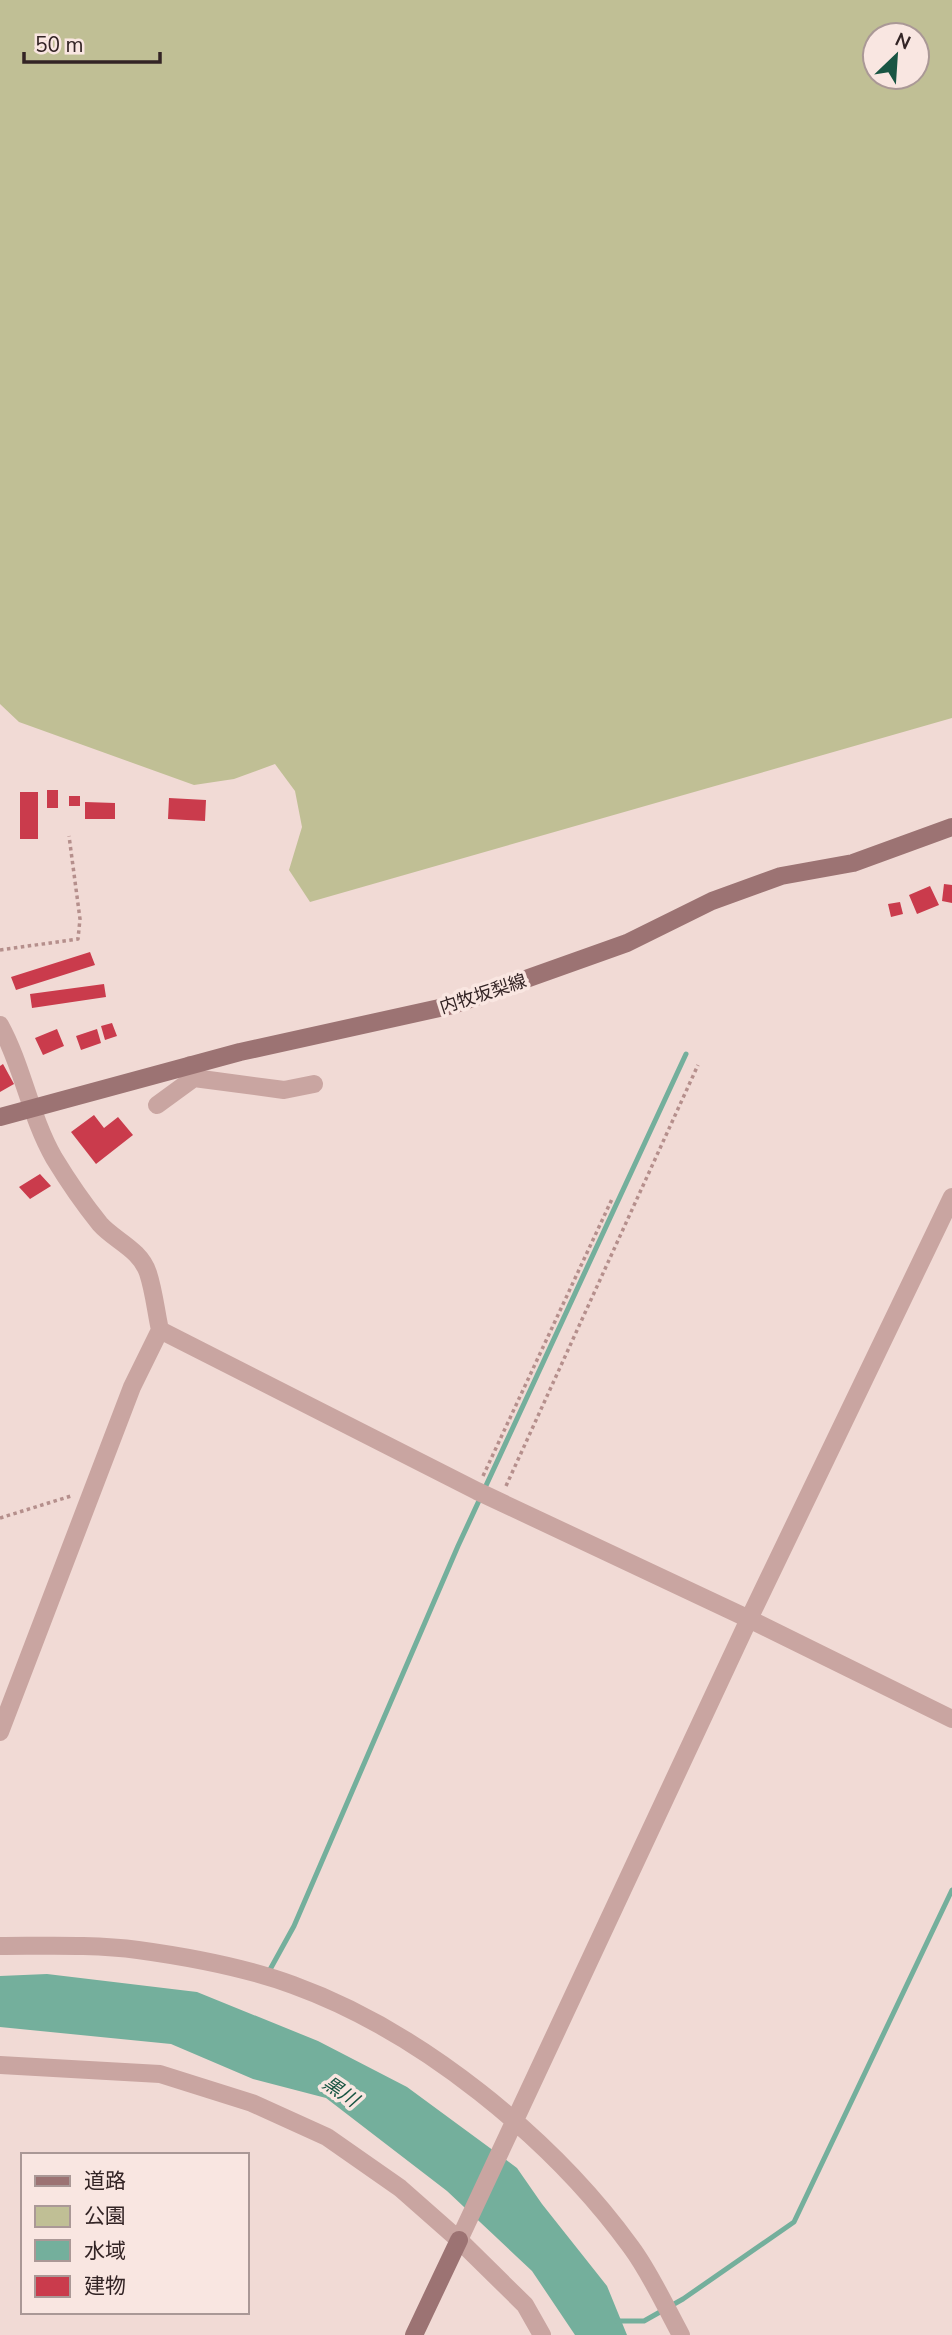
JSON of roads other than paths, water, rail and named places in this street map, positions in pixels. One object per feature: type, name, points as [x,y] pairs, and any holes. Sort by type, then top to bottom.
[{"type":"main road","name":"内牧坂梨線","points":[[0,1116],[192,1072],[453,1005],[627,943],[712,901],[781,876],[853,863],[952,827]]},
{"type":"main road","points":[[414,2335],[459,2240]]},
{"type":"street","points":[[0,1024],[7,1037],[30,1107],[53,1156],[74,1190],[102,1226],[133,1250],[148,1271],[160,1330],[132,1387],[0,1732]]},
{"type":"street","points":[[157,1105],[192,1072],[284,1090],[314,1083]]},
{"type":"street","points":[[459,2240],[517,2121],[749,1619],[952,1197]]},
{"type":"street","points":[[160,1330],[477,1491],[749,1619],[952,1719]]},
{"type":"street","points":[[0,1946],[136,1950],[222,1965],[292,1984],[369,2019],[443,2066],[517,2121],[552,2155],[632,2248],[681,2335]]},
{"type":"street","points":[[0,2065],[160,2074],[252,2103],[327,2137],[400,2188],[459,2240],[525,2305],[542,2335]]},
{"type":"water","name":"黒川","points":[[47,1974],[197,1992],[318,2041],[407,2087],[517,2168],[607,2286],[627,2335],[575,2335],[532,2271],[447,2191],[326,2098],[253,2079],[171,2044],[0,2027],[0,1976]]},
{"type":"waterway","points":[[267,1975],[294,1926],[458,1546],[686,1054]]},
{"type":"waterway","points":[[617,2321],[644,2321],[683,2299],[794,2222],[952,1890]]}]
